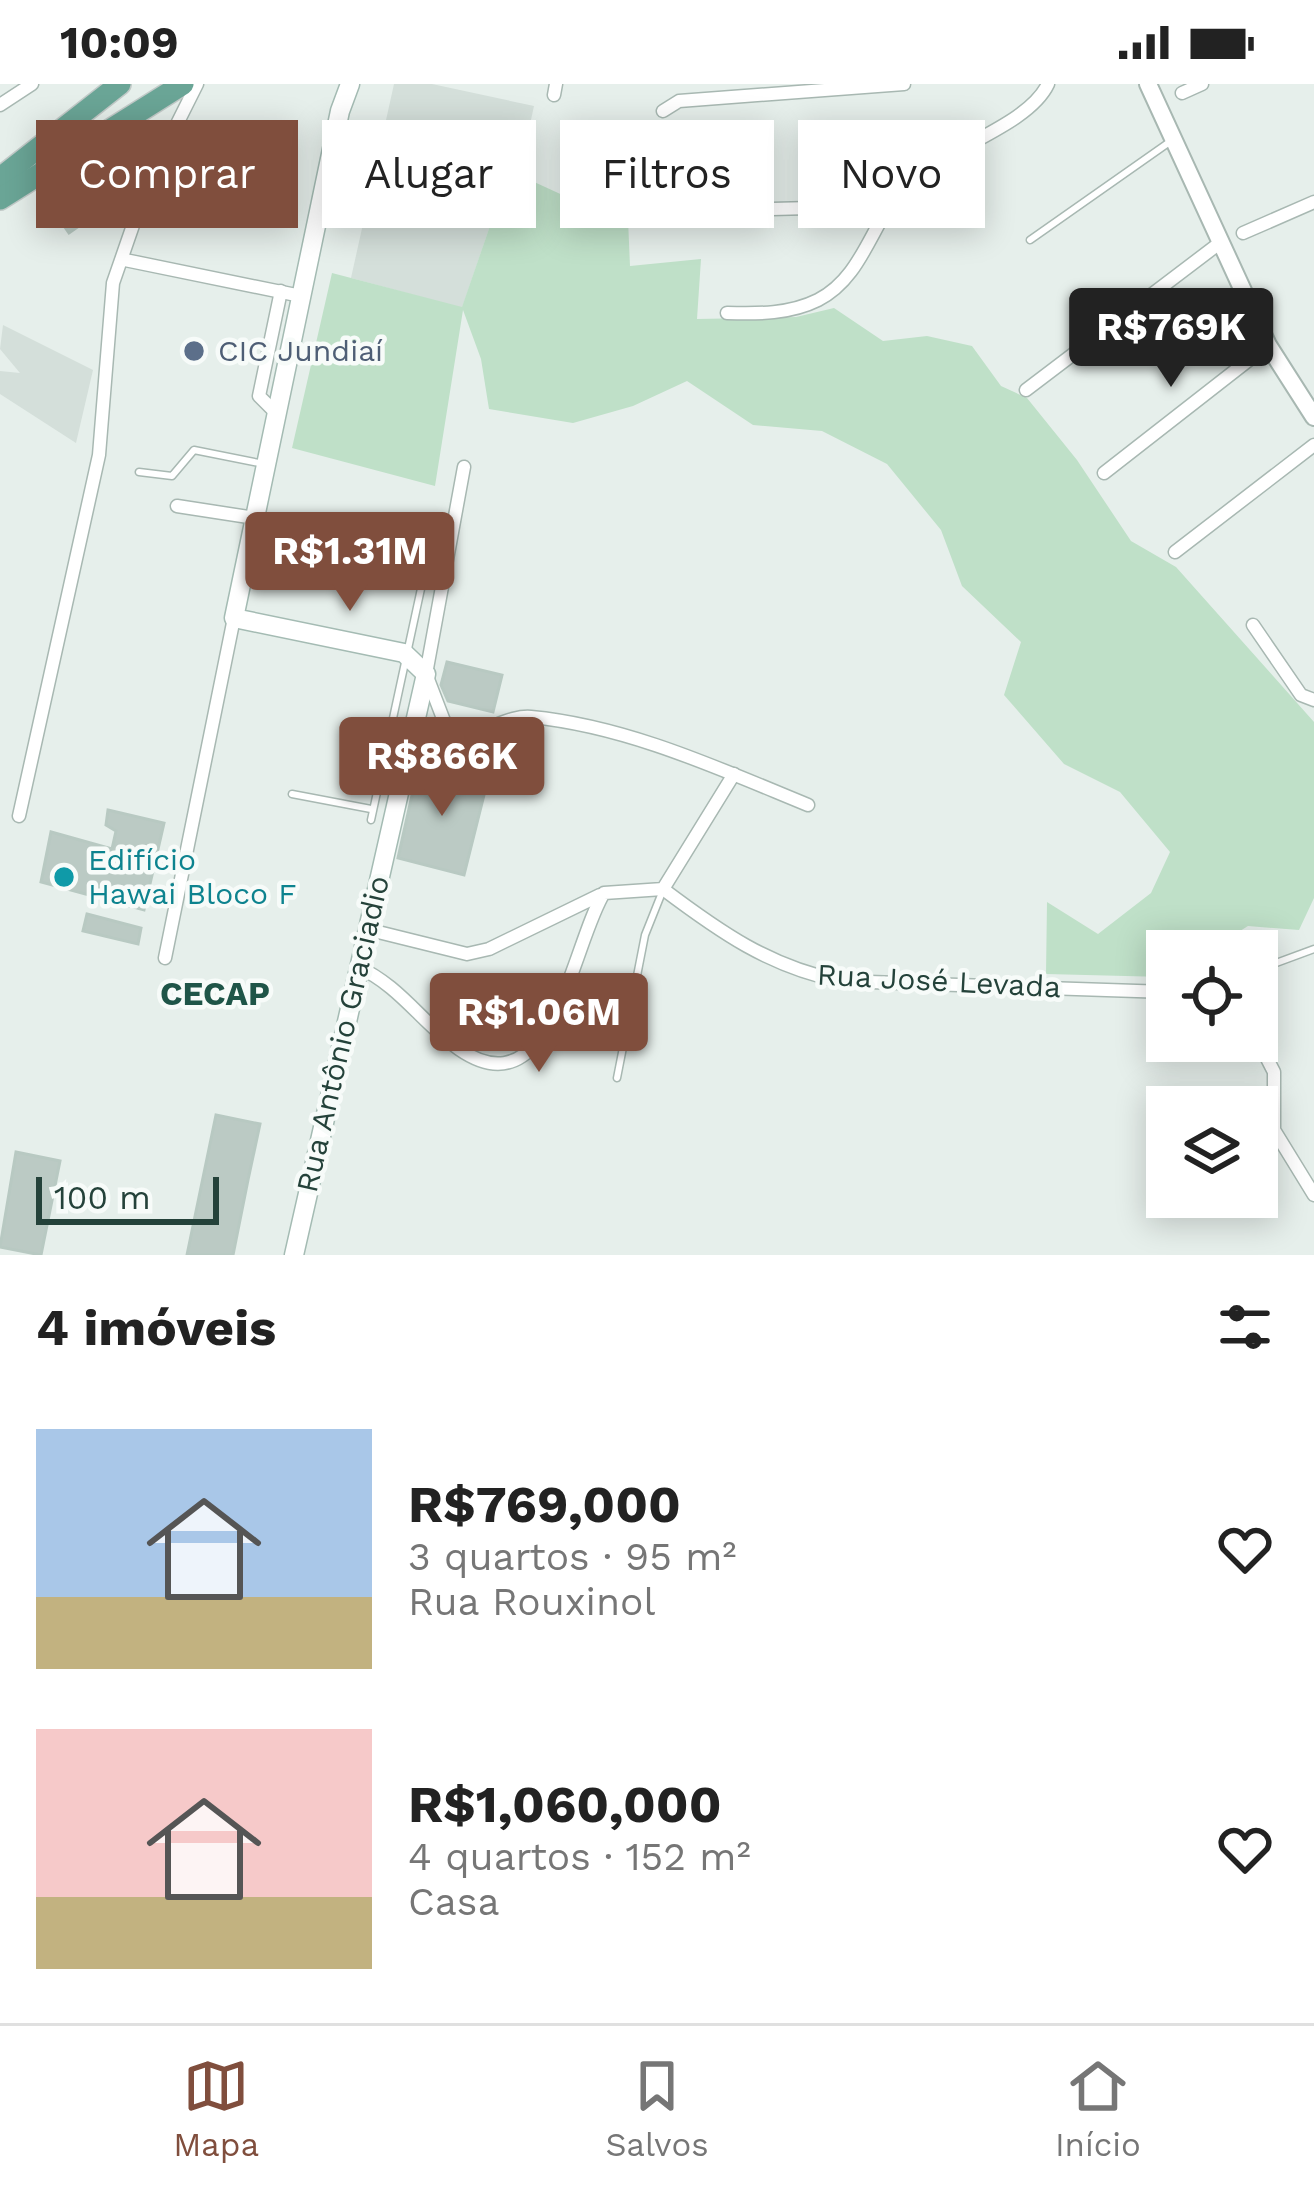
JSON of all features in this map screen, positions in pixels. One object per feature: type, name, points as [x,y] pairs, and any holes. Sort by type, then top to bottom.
[{"type":"main road","points":[[0,199],[183,84]]},
{"type":"main road","points":[[331,84],[340,111]]},
{"type":"main road","points":[[350,84],[340,111],[234,617],[404,653],[426,674]]},
{"type":"main road","points":[[0,178],[111,89]]},
{"type":"main road","name":"Rua Antônio Graciadio","points":[[294,1255],[426,674]]},
{"type":"street","points":[[0,105],[32,84]]},
{"type":"street","points":[[19,816],[99,455],[107,314],[148,182],[197,84]]},
{"type":"street","points":[[663,112],[679,101],[904,84]]},
{"type":"street","points":[[985,132],[1024,113],[1048,84]]},
{"type":"street","points":[[1148,84],[1268,346],[1314,417]]},
{"type":"street","points":[[1182,93],[1202,84]]},
{"type":"street","points":[[1243,233],[1314,202]]},
{"type":"street","points":[[727,313],[794,308],[834,289],[857,263],[877,228]]},
{"type":"street","points":[[1027,390],[1221,242]]},
{"type":"street","points":[[125,260],[301,296]]},
{"type":"street","points":[[277,414],[259,396],[281,291]]},
{"type":"street","points":[[1104,473],[1268,346]]},
{"type":"street","points":[[1175,552],[1314,445]]},
{"type":"street","points":[[464,467],[426,674],[444,721],[460,734],[487,733],[511,718],[529,717],[624,736],[808,805]]},
{"type":"street","points":[[177,506],[255,518]]},
{"type":"street","points":[[165,958],[234,617]]},
{"type":"street","points":[[1253,625],[1301,695],[1314,700]]},
{"type":"street","points":[[366,929],[467,955],[604,893],[663,890],[734,774]]},
{"type":"street","name":"Rua José Levada","points":[[663,890],[733,941],[794,972],[840,981],[1146,991]]},
{"type":"street","points":[[358,967],[380,977],[458,1048],[482,1062],[523,1057],[538,1044],[561,1002],[584,930],[604,893]]},
{"type":"street","points":[[1269,1062],[1274,1072],[1274,1130],[1314,1195]]},
{"type":"lane","points":[[1030,240],[1174,139]]},
{"type":"lane","points":[[139,472],[172,476],[194,450],[266,464]]},
{"type":"lane","points":[[370,820],[430,548]]},
{"type":"lane","points":[[292,794],[372,810]]},
{"type":"lane","points":[[617,1078],[645,935],[663,890]]},
{"type":"lane","points":[[1278,963],[1314,950]]},
{"type":"shaded area","points":[[394,84],[432,84],[534,106],[531,120],[386,120]]},
{"type":"shaded area","points":[[362,228],[489,228],[462,308],[351,278]]},
{"type":"shaded area","points":[[3,325],[93,370],[76,443],[0,394],[0,371],[20,373],[0,349]]},
{"type":"green space","points":[[536,183],[560,194],[560,228],[628,228],[630,266],[701,259],[697,319],[796,317],[834,308],[883,341],[927,336],[972,346],[1001,386],[1027,398],[1077,460],[1131,541],[1176,567],[1314,722],[1314,898],[1299,930],[1248,926],[1242,930],[1146,930],[1146,977],[1046,974],[1047,902],[1098,934],[1151,893],[1170,852],[1120,792],[1064,764],[1004,695],[1021,642],[962,586],[941,530],[887,464],[822,431],[753,425],[687,381],[633,406],[573,423],[489,409],[481,359],[463,310],[435,486],[292,448],[332,273],[462,307],[489,228],[536,228]]},
{"type":"building","points":[[447,662],[502,675],[493,712],[448,701],[441,685]]},
{"type":"building","points":[[419,764],[488,779],[464,875],[398,858]]},
{"type":"building","name":"Edifício Hawai Bloco F","points":[[108,810],[164,823],[144,910],[41,882],[51,832],[112,849],[116,831],[106,825]]},
{"type":"building","points":[[87,914],[141,928],[138,944],[83,931]]},
{"type":"building","points":[[216,1115],[260,1124],[233,1255],[187,1255]]},
{"type":"building","points":[[16,1152],[60,1161],[41,1255],[0,1247]]},
{"type":"place","name":"CIC Jundiaí","points":[[194,351]]},
{"type":"place","name":"Edifício Hawai Bloco F","points":[[64,877]]},
{"type":"district","name":"CECAP","points":[[215,993]]}]
